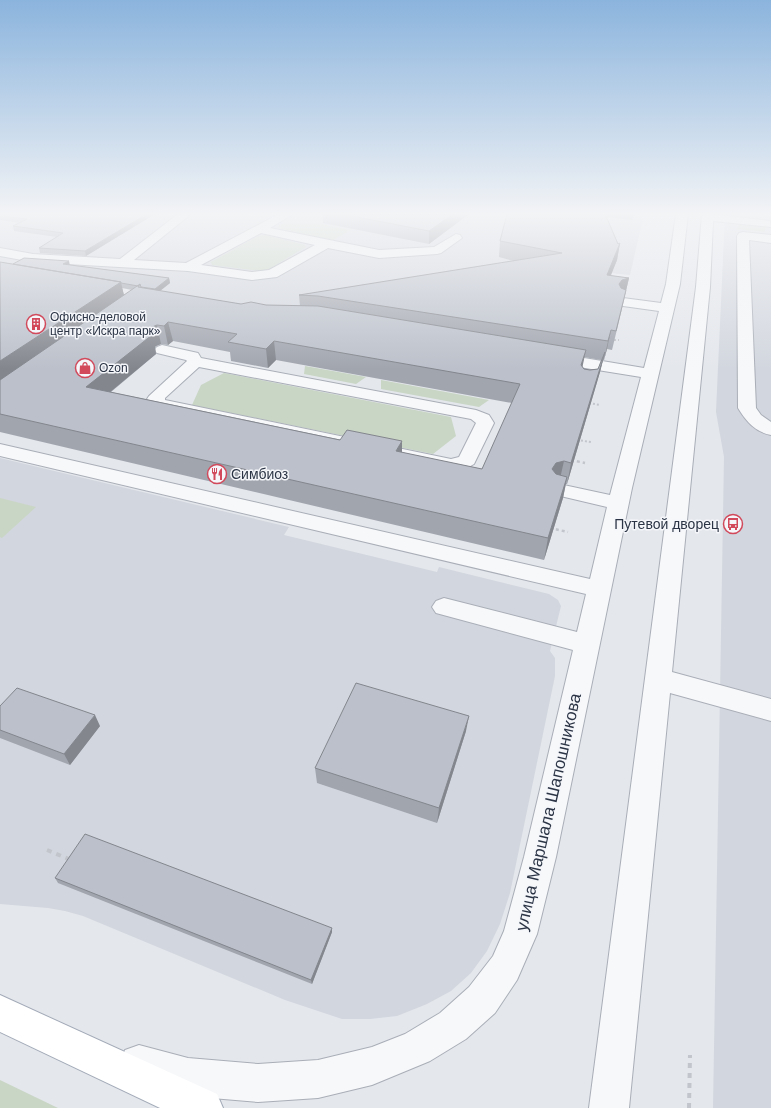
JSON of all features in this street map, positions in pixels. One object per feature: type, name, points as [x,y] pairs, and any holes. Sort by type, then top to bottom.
[{"type":"main road","points":[[0,1013],[202,1108]]},
{"type":"street","points":[[171,266],[252,276],[272,274],[287,266]]},
{"type":"street","name":"улица Маршала Шапошникова","points":[[72,1046],[188,1077],[258,1083],[318,1079],[372,1066],[417,1048],[453,1026],[482,1000],[505,968],[520,934],[540,857],[599,589],[673,284],[675,266]]},
{"type":"street","points":[[609,1108],[659,679],[704,266]]},
{"type":"street","points":[[744,266],[747,408],[754,419],[771,430]]},
{"type":"street","points":[[624,302],[667,308]]},
{"type":"street","points":[[162,350],[192,356],[196,362],[476,415],[483,419],[484,423],[467,460],[460,464],[451,466],[159,404],[157,402],[157,396],[196,362]]},
{"type":"street","points":[[538,355],[590,372],[650,374]]},
{"type":"street","points":[[0,450],[599,589]]},
{"type":"street","points":[[559,490],[619,503]]},
{"type":"street","points":[[444,607],[587,644]]},
{"type":"street","points":[[659,679],[771,710]]},
{"type":"path","points":[[586,403],[600,405]]},
{"type":"path","points":[[575,439],[590,442]]},
{"type":"path","points":[[569,460],[585,463]]},
{"type":"path","points":[[548,528],[568,532]]},
{"type":"path","points":[[47,850],[73,861]]},
{"type":"path","points":[[689,1108],[690,1055]]},
{"type":"shaded area","points":[[4,266],[632,266],[630,275],[544,266],[316,305],[241,310],[150,290]]},
{"type":"shaded area","points":[[723,266],[771,266],[771,1108],[713,1108],[724,457],[716,412]]},
{"type":"shaded area","points":[[0,458],[289,527],[284,535],[437,572],[439,567],[549,594],[558,600],[561,606],[550,651],[555,658],[555,676],[510,893],[500,924],[487,951],[471,973],[451,991],[427,1004],[397,1016],[370,1019],[342,1019],[285,1000],[83,916],[48,908],[0,904]]},
{"type":"green space","points":[[218,266],[275,266],[261,271]]},
{"type":"green space","points":[[305,366],[366,377],[356,384],[304,374]]},
{"type":"green space","points":[[224,373],[451,417],[456,436],[433,454],[192,405],[201,385]]},
{"type":"green space","points":[[381,380],[489,400],[479,407],[381,389]]},
{"type":"green space","points":[[0,498],[36,507],[2,538],[0,537]]},
{"type":"green space","points":[[0,1080],[58,1108],[0,1108]]},
{"type":"building","points":[[0,266],[22,266],[121,282],[0,361]]},
{"type":"building","points":[[23,266],[76,266],[169,278],[155,289],[141,287],[140,284],[138,286]]},
{"type":"building","points":[[482,266],[611,266],[607,275],[629,278],[622,280],[619,284],[621,288],[626,290],[616,331],[611,330],[608,341],[318,296],[299,295]]},
{"type":"building","points":[[140,284],[138,287],[241,304],[251,302],[266,305],[318,306],[586,350],[581,365],[584,369],[590,370],[598,369],[605,352],[571,463],[564,461],[556,463],[552,469],[556,474],[567,477],[548,538],[0,414],[0,380]],"holes":[[[168,322],[237,334],[228,342],[266,349],[274,341],[520,384],[482,469],[396,451],[402,441],[347,430],[340,440],[86,387],[152,335],[148,331],[157,325],[164,326]]]},
{"type":"building","points":[[356,683],[469,716],[439,808],[315,768]]},
{"type":"building","points":[[17,688],[95,715],[64,754],[0,730],[0,706]]},
{"type":"building","points":[[85,834],[332,928],[311,980],[55,878]]},
{"type":"place","name":"Офисно-деловой центр «Искра парк»","points":[[36,324]]},
{"type":"place","name":"Ozon","points":[[85,368]]},
{"type":"place","name":"Симбиоз","points":[[217,474]]},
{"type":"place","name":"Путевой дворец","points":[[733,524]]}]
